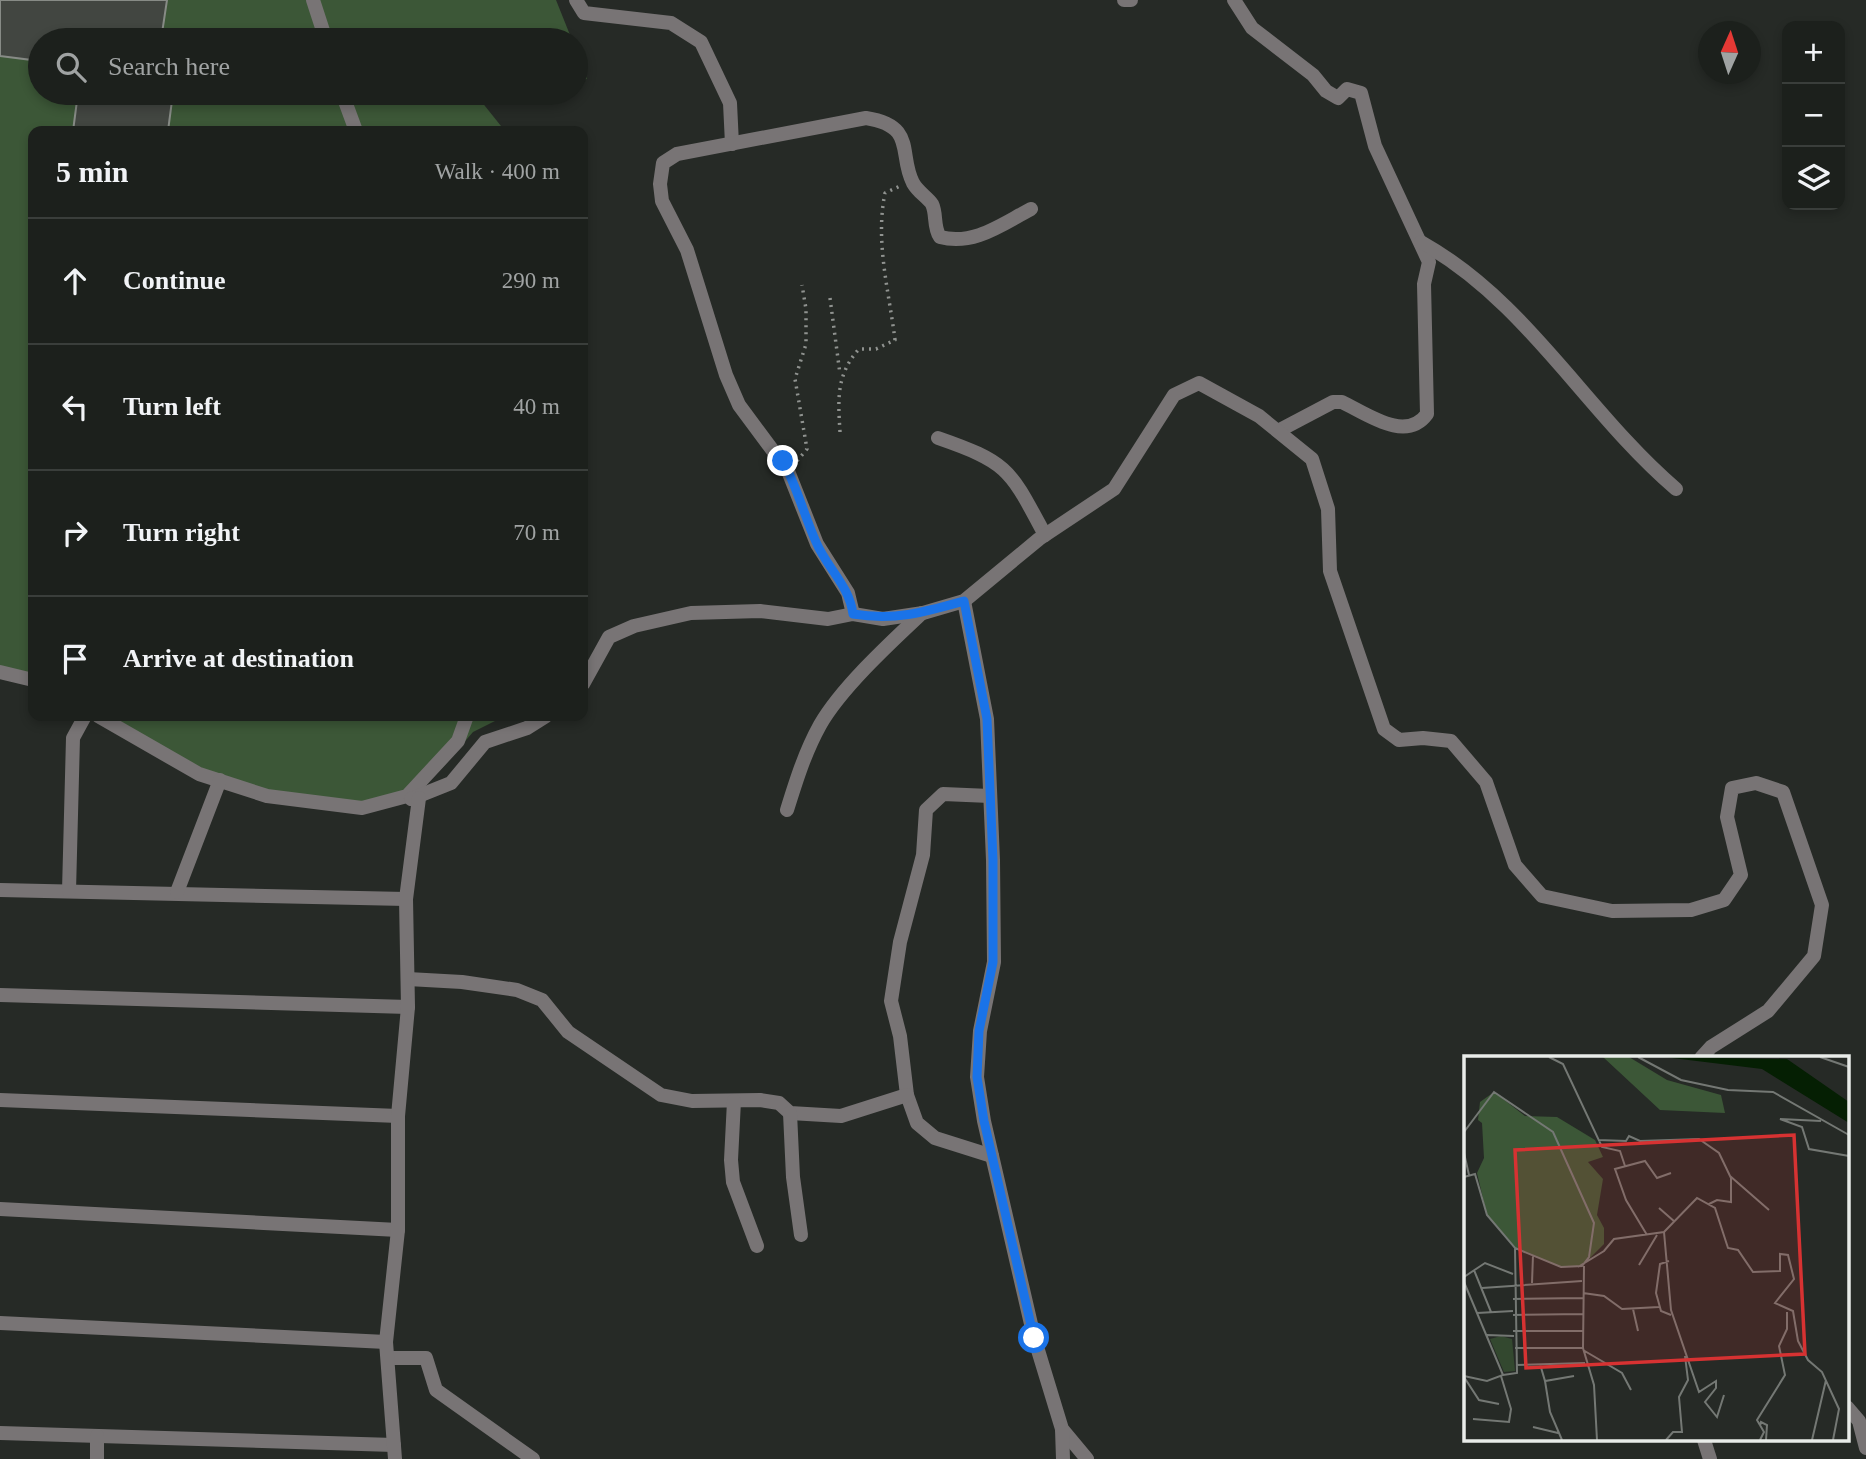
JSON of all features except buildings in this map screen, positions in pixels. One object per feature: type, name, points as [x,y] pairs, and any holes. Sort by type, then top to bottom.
[{"type":"street","points":[[313,0],[322,28]]},
{"type":"street","points":[[576,0],[584,13],[671,23],[701,42],[730,103],[732,144]]},
{"type":"street","points":[[1124,0],[1131,0]]},
{"type":"street","points":[[1234,0],[1252,28],[1313,75],[1326,91],[1338,98],[1347,89],[1361,93],[1375,146],[1429,262],[1424,285],[1427,414],[1421,422],[1409,427],[1392,426],[1342,402],[1333,401],[1278,431]]},
{"type":"street","points":[[346,105],[354,126]]},
{"type":"street","points":[[853,614],[848,593],[817,544],[788,471],[739,405],[726,375],[687,250],[662,201],[660,184],[663,163],[677,154],[866,118],[880,120],[895,129],[907,151],[912,181],[932,204],[940,237],[952,240],[974,238],[1031,209]]},
{"type":"street","points":[[1421,242],[1457,262],[1508,309],[1557,357],[1639,457],[1676,489]]},
{"type":"street","points":[[588,675],[609,636],[634,626],[691,614],[760,611],[828,619],[853,614],[883,619],[964,601],[1045,535],[1114,489],[1174,395],[1199,383],[1259,416],[1312,458],[1328,509],[1330,571],[1384,729],[1399,740],[1423,738],[1451,741],[1486,782],[1515,865],[1542,896],[1612,911],[1691,909],[1724,900],[1741,875],[1727,817],[1732,788],[1756,783],[1783,792],[1822,905],[1814,956],[1768,1010],[1711,1047],[1703,1056]]},
{"type":"street","points":[[938,438],[975,451],[1003,466],[1017,481],[1045,535]]},
{"type":"street","points":[[964,601],[987,719],[990,796],[993,962],[979,1031],[977,1077],[992,1156],[1034,1338],[1062,1429],[1063,1459]]},
{"type":"street","points":[[787,810],[800,768],[821,723],[880,652],[923,612]]},
{"type":"street","points":[[0,672],[28,679]]},
{"type":"street","points":[[69,891],[73,738],[82,721]]},
{"type":"street","points":[[107,721],[199,774],[267,796],[362,808],[407,796],[458,741],[465,721]]},
{"type":"street","points":[[382,803],[419,798],[451,783],[485,742],[527,728],[538,721]]},
{"type":"street","points":[[177,892],[220,780]]},
{"type":"street","points":[[990,796],[943,794],[926,810],[923,855],[900,942],[891,1001],[900,1036],[907,1095],[916,1122],[935,1138],[992,1156]]},
{"type":"street","points":[[0,1433],[395,1452],[386,1342],[398,1230],[398,1116],[408,1007],[406,899],[419,798]]},
{"type":"street","points":[[0,890],[406,899]]},
{"type":"street","points":[[408,979],[461,982],[517,990],[542,1000],[568,1032],[661,1096],[692,1101],[760,1100],[779,1103],[790,1113],[841,1116],[907,1095]]},
{"type":"street","points":[[0,995],[408,1007]]},
{"type":"street","points":[[0,1100],[398,1116]]},
{"type":"street","points":[[734,1101],[731,1160],[733,1182],[757,1246]]},
{"type":"street","points":[[790,1113],[793,1177],[801,1235]]},
{"type":"street","points":[[0,1209],[398,1230]]},
{"type":"street","points":[[0,1322],[386,1342]]},
{"type":"street","points":[[388,1358],[426,1358],[436,1390],[533,1459]]},
{"type":"street","points":[[1848,1408],[1859,1421],[1866,1448]]},
{"type":"street","points":[[1062,1429],[1087,1459]]},
{"type":"street","points":[[97,1436],[97,1459]]},
{"type":"street","points":[[1705,1442],[1710,1459]]},
{"type":"path","points":[[840,376],[859,349],[876,349],[895,340],[883,262],[881,213],[885,193],[912,181]]},
{"type":"path","points":[[788,471],[807,449],[795,379],[806,344],[806,309],[802,285]]},
{"type":"path","points":[[830,298],[840,376],[840,432]]},
{"type":"green space","points":[[0,0],[556,0],[567,28],[28,28],[28,105],[484,105],[501,126],[28,126],[28,679],[0,672]]},
{"type":"green space","points":[[112,721],[495,721],[473,732],[443,767],[407,796],[362,808],[267,796],[199,774]]},
{"type":"route","points":[[783,461],[795,484],[817,544],[848,593],[853,614],[883,619],[964,601],[987,719],[993,860],[993,962],[979,1031],[977,1077],[984,1121],[1034,1338]]}]
